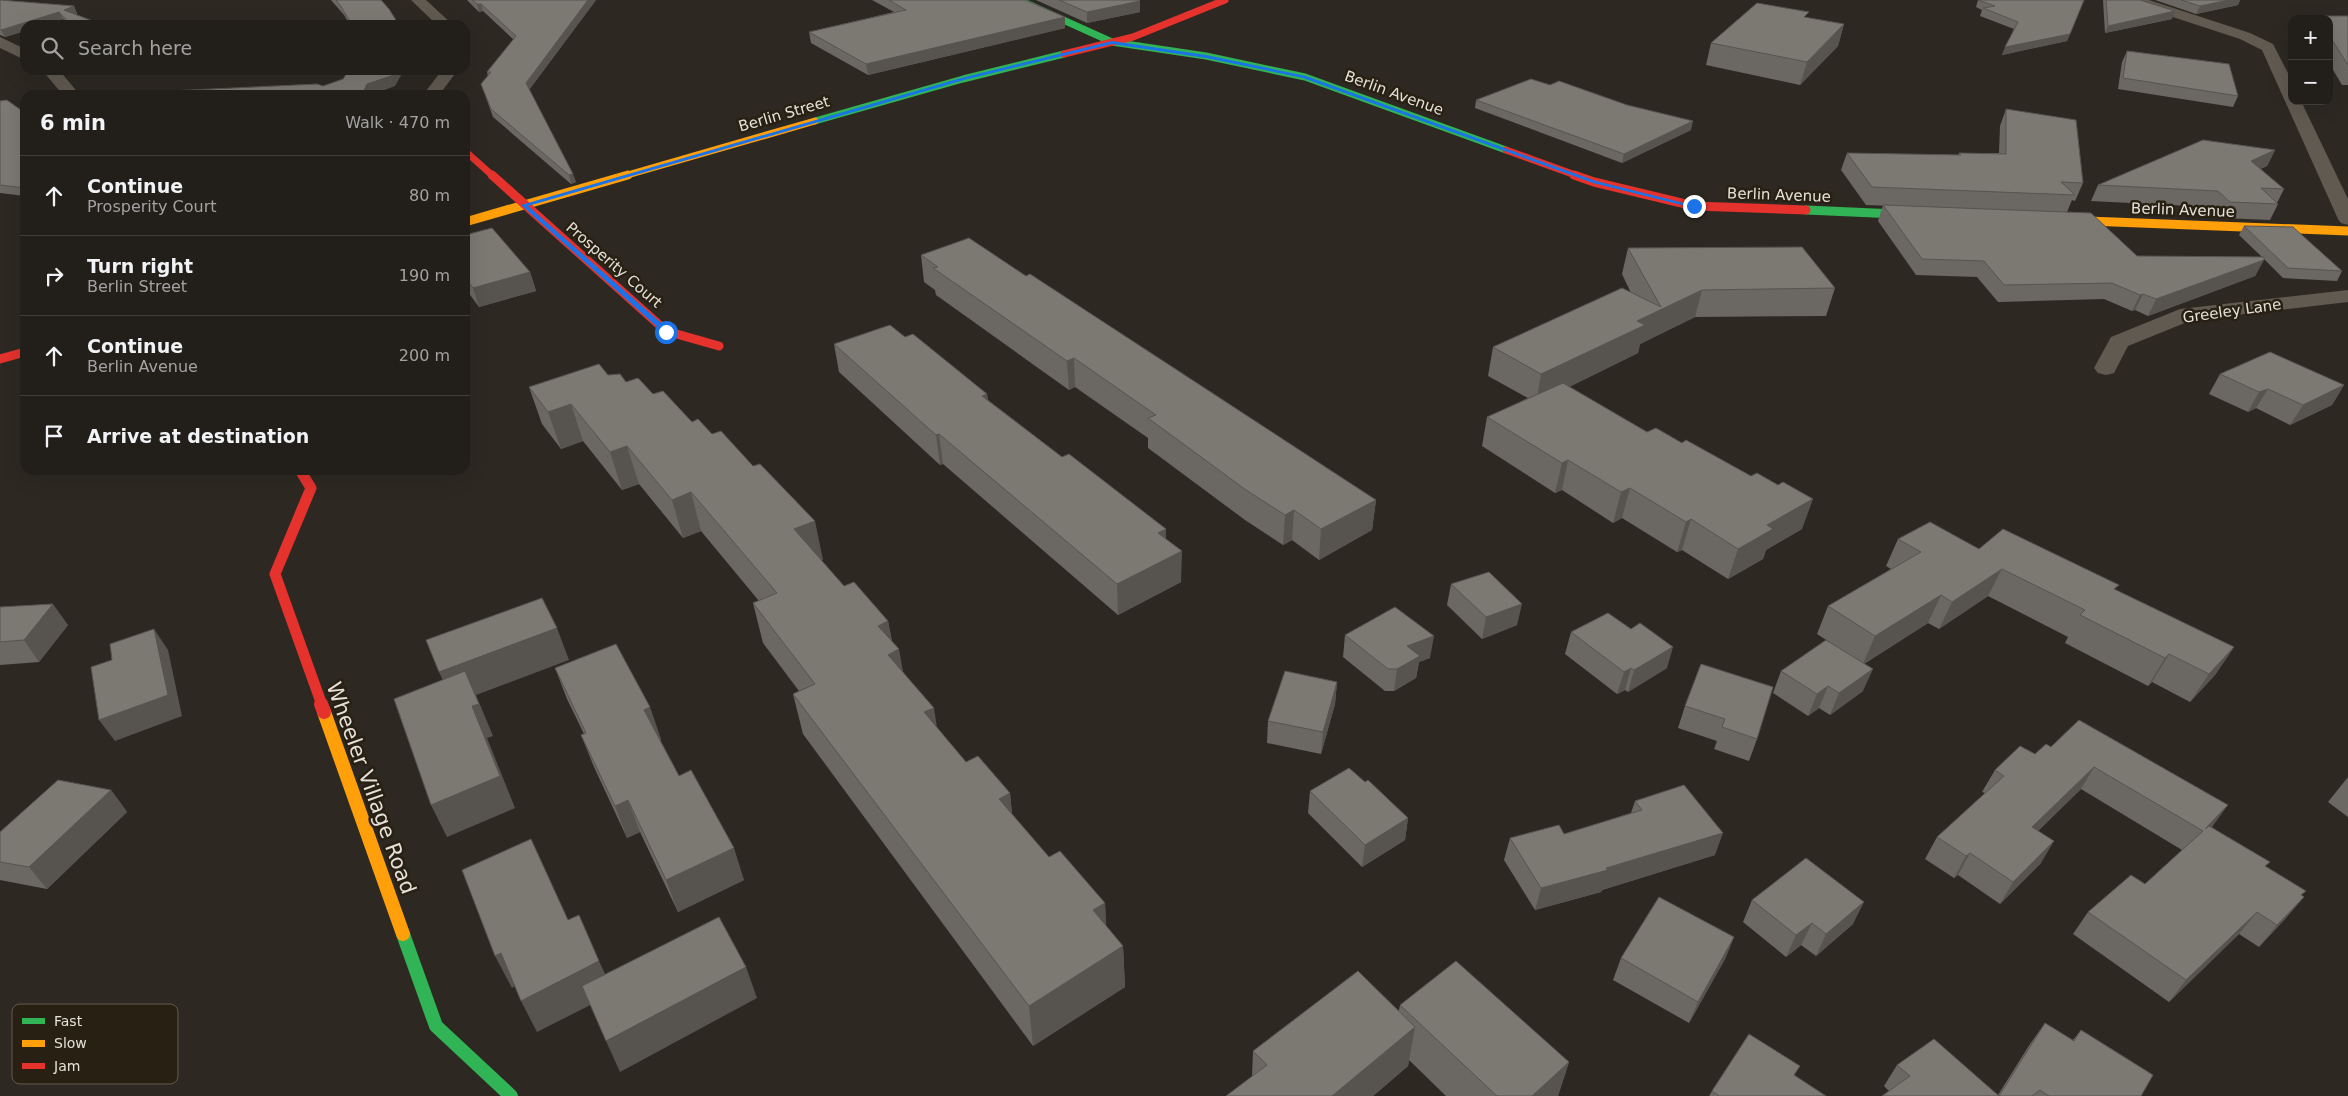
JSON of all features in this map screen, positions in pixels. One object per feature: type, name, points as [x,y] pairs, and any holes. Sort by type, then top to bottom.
[{"type":"street","points":[[418,0],[440,20]]},
{"type":"street","points":[[1019,0],[1112,42]]},
{"type":"street","name":"Berlin Street","points":[[470,221],[963,79],[1112,42],[1153,30],[1225,0]]},
{"type":"street","points":[[2135,0],[2245,36],[2268,47],[2288,91]]},
{"type":"street","points":[[0,42],[20,52]]},
{"type":"street","name":"Berlin Avenue","points":[[1112,42],[1206,56],[1305,76],[1594,182],[1694,206],[1932,215]]},
{"type":"street","points":[[54,75],[68,90]]},
{"type":"street","points":[[435,90],[446,75]]},
{"type":"street","points":[[2294,105],[2348,219]]},
{"type":"street","name":"Prosperity Court","points":[[470,156],[666,332],[719,346]]},
{"type":"street","name":"Berlin Avenue","points":[[2050,220],[2348,231]]},
{"type":"street","name":"Greeley Lane","points":[[2106,368],[2119,342],[2188,314],[2348,296]]},
{"type":"street","points":[[0,359],[20,353]]},
{"type":"street","name":"Wheeler Village Road","points":[[303,475],[311,488],[275,574],[436,1026],[511,1096]]},
{"type":"building","points":[[0,0],[74,6],[64,10],[90,20],[66,20],[59,12],[33,20],[20,20],[20,24],[0,29]]},
{"type":"building","points":[[336,0],[381,0],[396,20],[349,20]]},
{"type":"building","points":[[472,0],[588,0],[526,83],[573,174],[569,175],[491,109],[481,84],[491,72],[487,72],[516,36],[481,4],[477,4]]},
{"type":"building","points":[[889,0],[1025,0],[1065,17],[866,64],[809,32],[906,10]]},
{"type":"building","points":[[1059,0],[1139,0],[1140,1],[1087,12]]},
{"type":"building","points":[[1978,0],[2084,0],[2070,34],[2005,47],[2018,22],[1983,8],[1995,6]]},
{"type":"building","points":[[2106,0],[2140,0],[2175,11],[2108,26]]},
{"type":"building","points":[[2181,0],[2229,0],[2200,6]]},
{"type":"building","points":[[1757,3],[1809,12],[1804,17],[1844,24],[1807,62],[1711,43]]},
{"type":"building","points":[[2333,16],[2348,16],[2348,65],[2333,41]]},
{"type":"building","points":[[2127,51],[2229,64],[2238,96],[2123,78]]},
{"type":"building","points":[[346,75],[392,75],[367,84],[364,90],[190,90],[317,84],[323,86],[343,79]]},
{"type":"building","points":[[1531,79],[1550,85],[1559,81],[1627,105],[1693,121],[1624,154],[1476,100]]},
{"type":"building","points":[[7,100],[20,109],[20,187],[0,185],[0,101]]},
{"type":"building","points":[[2006,109],[2076,120],[2083,183],[2061,182],[2075,195],[1872,187],[1847,153],[2006,154]]},
{"type":"building","points":[[2203,140],[2275,150],[2251,161],[2284,189],[2261,188],[2278,204],[2230,202],[2218,191],[2098,185]]},
{"type":"building","points":[[1883,205],[2091,213],[2137,256],[2264,257],[2264,260],[2156,299],[2143,294],[2140,295],[2112,283],[2004,285],[1984,261],[1922,259]]},
{"type":"building","points":[[2244,226],[2293,227],[2342,271],[2288,268]]},
{"type":"building","points":[[492,228],[530,272],[473,288],[470,284],[470,234]]},
{"type":"building","points":[[969,238],[1026,276],[1030,274],[1376,500],[1321,529],[1294,510],[1285,515],[1246,490],[1148,418],[1156,415],[1074,358],[1067,361],[933,268],[938,267],[921,255]]},
{"type":"building","points":[[1802,247],[1835,288],[1702,290],[1637,321],[1645,325],[1541,374],[1493,347],[1622,288],[1661,307],[1628,248]]},
{"type":"building","points":[[890,325],[905,337],[913,334],[987,394],[982,396],[1062,457],[1069,454],[1166,529],[1158,533],[1182,551],[1117,584],[939,434],[936,435],[834,344]]},
{"type":"building","points":[[2270,352],[2344,385],[2303,405],[2268,389],[2259,392],[2220,374]]},
{"type":"building","points":[[599,364],[608,375],[620,374],[626,382],[638,378],[653,394],[663,391],[692,422],[698,419],[712,434],[721,431],[753,466],[760,464],[815,521],[794,529],[844,586],[854,582],[888,621],[878,626],[899,649],[888,655],[934,708],[924,712],[966,762],[978,756],[1010,793],[999,799],[1049,857],[1060,851],[1105,903],[1093,910],[1123,946],[1029,1006],[793,694],[815,684],[753,603],[777,593],[691,492],[672,500],[627,446],[610,452],[571,404],[548,412],[529,387]]},
{"type":"building","points":[[1563,383],[1647,432],[1656,428],[1682,443],[1686,440],[1751,476],[1757,473],[1778,485],[1783,482],[1813,499],[1767,525],[1773,529],[1738,549],[1691,519],[1686,522],[1630,488],[1621,492],[1568,460],[1562,463],[1487,417]]},
{"type":"building","points":[[1930,522],[1979,549],[2003,529],[2119,585],[2114,589],[2234,647],[2209,674],[2169,654],[2165,658],[2080,615],[2085,610],[2002,569],[1952,602],[1941,595],[1875,636],[1828,606],[1921,552],[1898,539]]},
{"type":"building","points":[[1489,572],[1522,604],[1486,617],[1451,584]]},
{"type":"building","points":[[542,598],[557,628],[439,672],[426,640]]},
{"type":"building","points":[[53,604],[24,640],[0,642],[0,607]]},
{"type":"building","points":[[1395,607],[1434,636],[1407,646],[1420,656],[1397,669],[1388,669],[1345,635]]},
{"type":"building","points":[[1608,613],[1631,629],[1640,623],[1673,647],[1634,670],[1631,668],[1624,672],[1571,632]]},
{"type":"building","points":[[154,629],[168,695],[99,720],[91,667],[112,660],[110,644]]},
{"type":"building","points":[[1826,640],[1873,669],[1839,693],[1828,686],[1817,694],[1781,671]]},
{"type":"building","points":[[616,644],[650,707],[644,710],[679,776],[691,770],[734,848],[666,880],[628,800],[615,806],[581,735],[586,733],[555,668]]},
{"type":"building","points":[[1701,664],[1773,687],[1757,739],[1722,727],[1725,719],[1685,706]]},
{"type":"building","points":[[465,671],[479,704],[472,706],[500,776],[431,805],[394,699]]},
{"type":"building","points":[[1285,671],[1337,682],[1323,732],[1268,721]]},
{"type":"building","points":[[2079,720],[2228,805],[2205,829],[2209,826],[2270,862],[2265,866],[2306,891],[2301,895],[2304,897],[2277,925],[2257,912],[2186,980],[2088,912],[2131,875],[2145,884],[2203,831],[2094,767],[2032,827],[2054,841],[2013,882],[1970,853],[1966,856],[1937,837],[2004,776],[1995,770],[2020,746],[2035,754],[2046,744],[2051,747]]},
{"type":"building","points":[[1349,768],[1365,782],[1368,780],[1408,818],[1365,845],[1310,791]]},
{"type":"building","points":[[58,780],[111,790],[29,867],[0,862],[0,832]]},
{"type":"building","points":[[1684,785],[1723,833],[1606,868],[1608,870],[1541,888],[1510,838],[1559,825],[1564,834],[1642,810],[1635,801]]},
{"type":"building","points":[[531,839],[568,920],[579,915],[599,961],[521,1001],[501,953],[495,956],[462,870]]},
{"type":"building","points":[[1806,858],[1864,902],[1826,934],[1812,923],[1796,935],[1752,900]]},
{"type":"building","points":[[1659,897],[1734,937],[1698,1002],[1621,958]]},
{"type":"building","points":[[719,917],[746,967],[606,1041],[582,986]]},
{"type":"building","points":[[1456,961],[1569,1062],[1532,1096],[1497,1096],[1400,1005]]},
{"type":"building","points":[[1358,971],[1415,1027],[1332,1096],[1226,1096],[1267,1065],[1253,1051]]},
{"type":"building","points":[[2045,1023],[2074,1041],[2081,1030],[2153,1075],[2141,1096],[2049,1096],[2040,1090],[2032,1096],[1999,1096]]},
{"type":"building","points":[[1749,1034],[1800,1066],[1794,1075],[1826,1096],[1719,1096],[1712,1091]]},
{"type":"building","points":[[1934,1039],[1999,1096],[1882,1096],[1910,1076],[1897,1065]]},
{"type":"traffic: fast","points":[[1019,0],[1112,42],[1206,56],[1305,77],[1506,150]]},
{"type":"traffic: fast","points":[[815,121],[963,79],[1064,54]]},
{"type":"traffic: fast","points":[[1806,210],[1919,215]]},
{"type":"traffic: fast","points":[[403,934],[436,1026],[511,1096]]},
{"type":"traffic: slow","points":[[470,221],[815,121]]},
{"type":"traffic: slow","points":[[2062,220],[2348,231]]},
{"type":"traffic: slow","points":[[324,712],[403,934]]},
{"type":"traffic: jam","points":[[1064,54],[1133,37],[1225,0]]},
{"type":"traffic: jam","points":[[1506,150],[1594,182],[1694,206],[1806,210]]},
{"type":"traffic: jam","points":[[470,155],[666,331],[719,346]]},
{"type":"traffic: jam","points":[[0,359],[20,353]]},
{"type":"traffic: jam","points":[[303,475],[311,488],[275,574],[324,712]]},
{"type":"route","points":[[666,332],[524,205],[876,103],[1112,42],[1206,56],[1305,76],[1594,182],[1694,206]]}]
